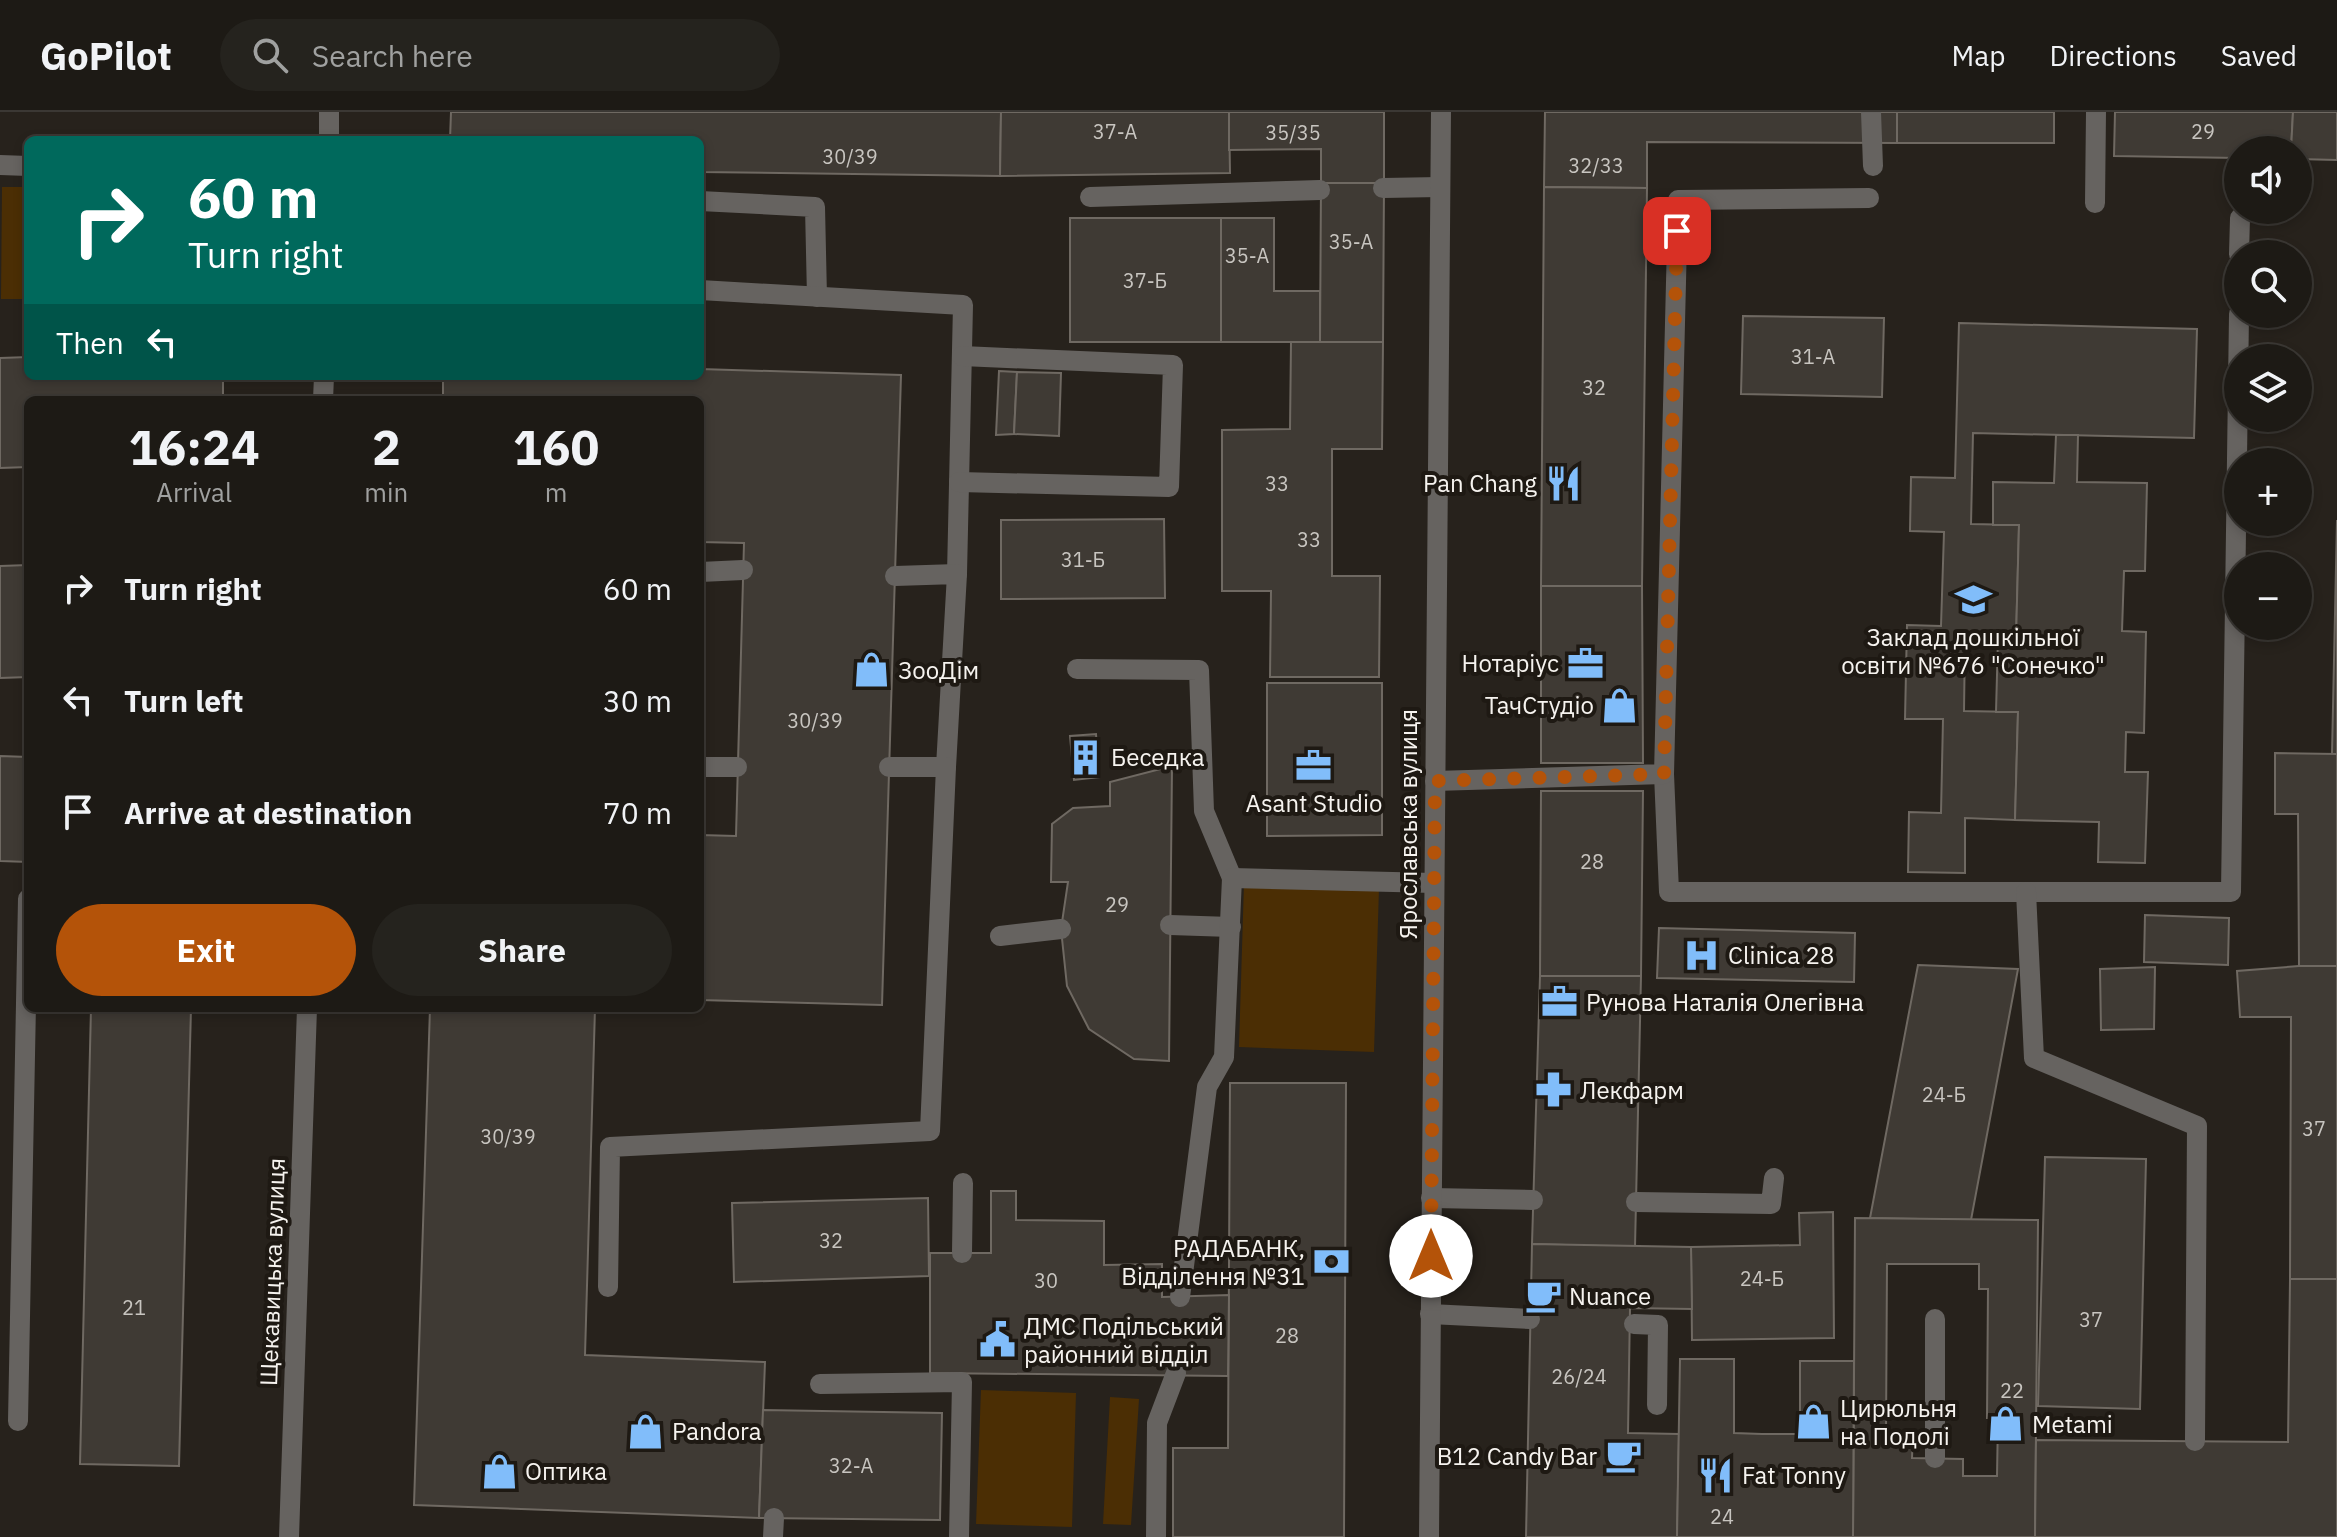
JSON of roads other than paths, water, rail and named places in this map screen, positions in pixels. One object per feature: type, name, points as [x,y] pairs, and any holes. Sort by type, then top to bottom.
[{"type":"street","points":[[329,112],[329,136]]},
{"type":"street","name":"Ярославська вулиця","points":[[1429,1537],[1441,112]]},
{"type":"street","points":[[1871,112],[1873,166]]},
{"type":"street","points":[[2095,203],[2096,112]]},
{"type":"street","points":[[0,165],[24,166]]},
{"type":"street","points":[[1383,188],[1440,187]]},
{"type":"street","points":[[1090,197],[1320,190]]},
{"type":"street","points":[[1869,198],[1678,200],[1664,774],[1669,892],[2231,892],[2239,328]]},
{"type":"street","points":[[704,201],[815,207],[817,297]]},
{"type":"street","points":[[608,1287],[610,1147],[930,1131],[957,574],[963,305],[704,290]]},
{"type":"street","points":[[959,482],[1169,487],[1173,365],[962,356]]},
{"type":"street","points":[[704,572],[743,570]]},
{"type":"street","points":[[895,576],[957,574]]},
{"type":"street","points":[[1077,669],[1199,670],[1204,811],[1232,878],[1231,927],[1224,1057],[1207,1087],[1180,1297]]},
{"type":"street","points":[[704,767],[737,767]]},
{"type":"street","points":[[889,767],[946,767]]},
{"type":"street","points":[[1435,781],[1664,774]]},
{"type":"street","points":[[1232,878],[1434,883]]},
{"type":"street","points":[[2026,892],[2034,1058],[2197,1126],[2195,1441]]},
{"type":"street","points":[[1170,925],[1231,927]]},
{"type":"street","points":[[1000,936],[1061,929]]},
{"type":"street","points":[[18,1421],[26,1012]]},
{"type":"street","name":"Щекавицька вулиця","points":[[289,1537],[307,1012]]},
{"type":"street","points":[[1636,1202],[1771,1204],[1774,1178]]},
{"type":"street","points":[[962,1253],[963,1183]]},
{"type":"street","points":[[1431,1198],[1533,1200]]},
{"type":"street","points":[[1430,1314],[1530,1319]]},
{"type":"street","points":[[1935,1319],[1935,1458]]},
{"type":"street","points":[[1634,1324],[1658,1325],[1657,1405]]},
{"type":"street","points":[[1156,1537],[1157,1423],[1176,1373]]},
{"type":"street","points":[[820,1384],[962,1377],[959,1537]]},
{"type":"place","name":"Pan Chang","points":[[1563,483]]},
{"type":"place","name":"Заклад дошкільної освіти №676 \"Сонечко\"","points":[[1973,600]]},
{"type":"place","name":"Нотаріус","points":[[1585,663]]},
{"type":"place","name":"ЗооДім","points":[[872,670]]},
{"type":"place","name":"ТачСтудiо","points":[[1620,705]]},
{"type":"place","name":"Беседка","points":[[1085,757]]},
{"type":"place","name":"Asant Studio","points":[[1314,766]]},
{"type":"place","name":"Clinica 28","points":[[1702,955]]},
{"type":"place","name":"Рунова Наталія Олегівна","points":[[1560,1002]]},
{"type":"place","name":"Лекфарм","points":[[1554,1090]]},
{"type":"place","name":"РАДАБАНК, Відділення №31","points":[[1331,1262]]},
{"type":"place","name":"Nuance","points":[[1543,1296]]},
{"type":"place","name":"ДМС Подільський районний відділ","points":[[998,1340]]},
{"type":"place","name":"Цирюльня на Подолі","points":[[1814,1422]]},
{"type":"place","name":"Metami","points":[[2006,1424]]},
{"type":"place","name":"Pandora","points":[[646,1431]]},
{"type":"place","name":"B12 Candy Bar","points":[[1623,1456]]},
{"type":"place","name":"Оптика","points":[[499,1471]]},
{"type":"place","name":"Fat Tonny","points":[[1716,1475]]}]
